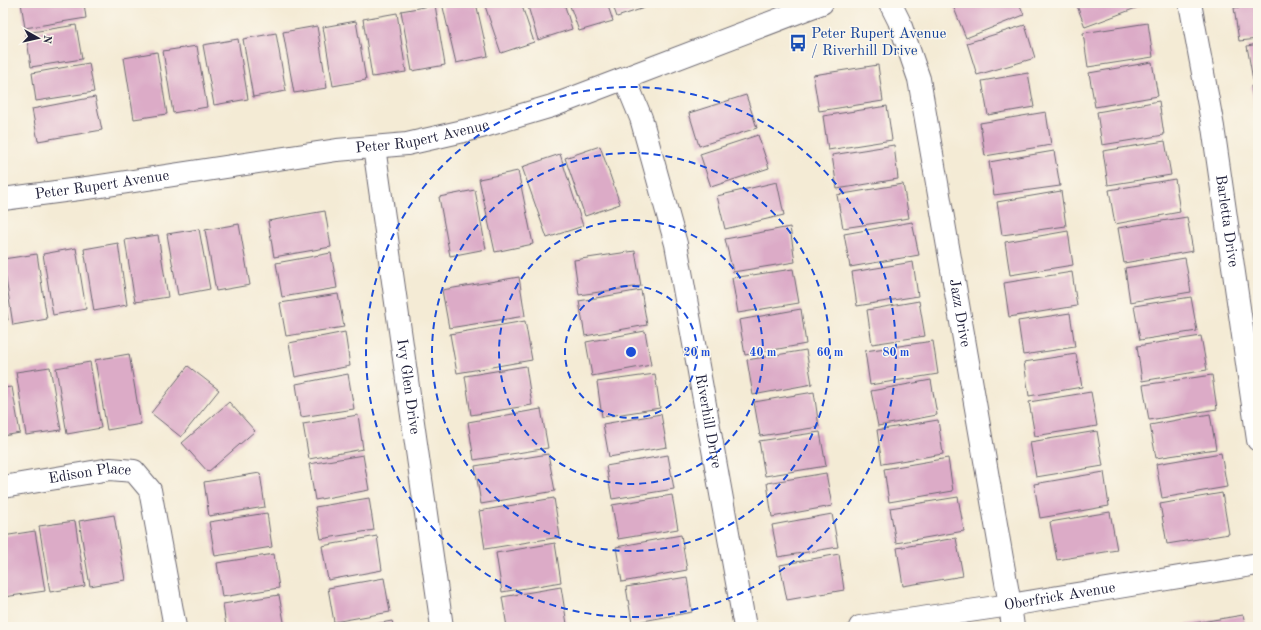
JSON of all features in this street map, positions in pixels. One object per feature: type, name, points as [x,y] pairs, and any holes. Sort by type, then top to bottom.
[{"type":"street","name":"Peter Rupert Avenue","points":[[3,199],[94,187],[337,150],[407,144],[481,127],[552,106],[822,3]]},
{"type":"street","name":"Jazz Drive","points":[[890,3],[899,20],[919,79],[1010,605],[1012,627]]},
{"type":"street","name":"Barletta Drive","points":[[1190,3],[1213,127],[1258,440]]},
{"type":"street","name":"Riverhill Drive","points":[[625,78],[641,118],[676,244],[745,627]]},
{"type":"street","name":"Ivy Glen Drive","points":[[374,147],[442,627]]},
{"type":"street","name":"Edison Place","points":[[3,487],[110,469],[134,471],[150,490],[174,627]]},
{"type":"street","name":"Oberfrick Avenue","points":[[860,627],[1010,605],[1258,564]]},
{"type":"building","points":[[21,3],[84,3],[86,18],[25,28]]},
{"type":"building","points":[[442,3],[476,3],[488,56],[456,63]]},
{"type":"building","points":[[484,3],[521,3],[534,42],[501,53]]},
{"type":"building","points":[[527,3],[564,3],[572,29],[538,40]]},
{"type":"building","points":[[569,3],[607,3],[613,21],[579,31]]},
{"type":"building","points":[[612,3],[649,3],[650,6],[617,17]]},
{"type":"building","points":[[959,3],[1019,3],[1024,15],[966,38],[953,6]]},
{"type":"building","points":[[1076,3],[1143,3],[1144,5],[1085,27]]},
{"type":"building","points":[[1258,4],[1258,39],[1239,41],[1234,8]]},
{"type":"building","points":[[435,5],[445,65],[412,71],[401,11]]},
{"type":"building","points":[[397,13],[406,72],[372,77],[363,19]]},
{"type":"building","points":[[356,21],[366,80],[333,86],[323,27]]},
{"type":"building","points":[[1148,23],[1153,57],[1088,67],[1083,33]]},
{"type":"building","points":[[76,25],[82,59],[31,67],[26,33]]},
{"type":"building","points":[[1025,25],[1035,58],[977,75],[967,43]]},
{"type":"building","points":[[317,26],[327,88],[294,93],[283,32]]},
{"type":"building","points":[[276,33],[286,91],[253,97],[243,39]]},
{"type":"building","points":[[238,39],[248,99],[214,105],[203,45]]},
{"type":"building","points":[[1258,44],[1258,79],[1253,80],[1247,46]]},
{"type":"building","points":[[197,46],[207,107],[173,113],[163,51]]},
{"type":"building","points":[[157,52],[167,114],[134,119],[124,58]]},
{"type":"building","points":[[1152,62],[1158,96],[1095,107],[1089,73]]},
{"type":"building","points":[[89,63],[94,92],[36,101],[32,73]]},
{"type":"building","points":[[878,65],[883,101],[819,111],[813,75]]},
{"type":"building","points":[[1028,73],[1034,107],[988,115],[982,81]]},
{"type":"building","points":[[1258,85],[1258,120],[1256,120],[1251,86]]},
{"type":"building","points":[[746,95],[757,128],[699,146],[689,113]]},
{"type":"building","points":[[95,97],[102,130],[38,141],[32,109]]},
{"type":"building","points":[[1159,101],[1164,135],[1102,145],[1097,112]]},
{"type":"building","points":[[887,106],[892,140],[828,150],[823,116]]},
{"type":"building","points":[[1046,112],[1051,145],[985,156],[980,123]]},
{"type":"building","points":[[758,135],[769,168],[711,187],[700,154]]},
{"type":"building","points":[[1165,141],[1171,175],[1108,185],[1103,151]]},
{"type":"building","points":[[894,145],[898,179],[837,189],[832,155]]},
{"type":"building","points":[[600,146],[620,204],[585,216],[565,158]]},
{"type":"building","points":[[1054,151],[1060,186],[994,195],[989,162]]},
{"type":"building","points":[[560,154],[583,226],[547,238],[522,167]]},
{"type":"building","points":[[518,171],[533,244],[495,252],[479,179]]},
{"type":"building","points":[[1175,179],[1180,212],[1115,224],[1109,190]]},
{"type":"building","points":[[777,182],[784,215],[725,229],[717,196]]},
{"type":"building","points":[[903,184],[909,218],[843,228],[837,195]]},
{"type":"building","points":[[475,190],[486,249],[450,256],[439,197]]},
{"type":"building","points":[[1061,191],[1066,226],[1002,235],[997,202]]},
{"type":"building","points":[[325,211],[331,247],[274,257],[268,221]]},
{"type":"building","points":[[1187,217],[1193,251],[1124,263],[1118,228]]},
{"type":"building","points":[[912,222],[919,255],[850,267],[844,234]]},
{"type":"building","points":[[239,224],[250,285],[216,291],[205,230]]},
{"type":"building","points":[[790,227],[795,262],[733,272],[725,239]]},
{"type":"building","points":[[199,229],[210,289],[178,295],[167,234]]},
{"type":"building","points":[[1068,231],[1073,265],[1010,275],[1005,242]]},
{"type":"building","points":[[158,235],[168,297],[135,302],[125,240]]},
{"type":"building","points":[[118,243],[127,305],[94,311],[84,249]]},
{"type":"building","points":[[76,248],[86,309],[53,315],[43,254]]},
{"type":"building","points":[[635,251],[641,286],[579,295],[574,260]]},
{"type":"building","points":[[331,253],[337,288],[282,297],[276,263]]},
{"type":"building","points":[[37,254],[47,319],[13,325],[3,259]]},
{"type":"building","points":[[1185,258],[1191,292],[1130,302],[1125,268]]},
{"type":"building","points":[[913,262],[918,296],[857,306],[852,272]]},
{"type":"building","points":[[793,269],[799,303],[738,313],[732,278]]},
{"type":"building","points":[[1072,272],[1077,306],[1009,317],[1004,283]]},
{"type":"building","points":[[519,277],[525,316],[449,328],[442,290]]},
{"type":"building","points":[[641,290],[647,325],[585,336],[579,301]]},
{"type":"building","points":[[338,294],[344,327],[286,336],[280,303]]},
{"type":"building","points":[[3,295],[8,320],[3,321]]},
{"type":"building","points":[[1191,297],[1197,331],[1140,340],[1134,306]]},
{"type":"building","points":[[919,301],[925,336],[872,344],[867,310]]},
{"type":"building","points":[[801,309],[806,344],[745,355],[739,320]]},
{"type":"building","points":[[1070,313],[1075,347],[1023,355],[1018,321]]},
{"type":"building","points":[[525,321],[532,360],[457,373],[450,334]]},
{"type":"building","points":[[645,331],[651,365],[592,376],[586,342]]},
{"type":"building","points":[[345,332],[350,366],[295,377],[289,343]]},
{"type":"building","points":[[1201,336],[1207,370],[1142,381],[1137,346]]},
{"type":"building","points":[[933,341],[938,374],[870,385],[865,351]]},
{"type":"building","points":[[806,350],[812,384],[753,395],[747,360]]},
{"type":"building","points":[[129,354],[141,424],[107,430],[95,360]]},
{"type":"building","points":[[1076,354],[1082,387],[1029,396],[1024,362]]},
{"type":"building","points":[[90,362],[101,428],[67,434],[56,368]]},
{"type":"building","points":[[188,366],[219,390],[181,437],[151,413]]},
{"type":"building","points":[[526,366],[532,405],[471,415],[465,376]]},
{"type":"building","points":[[50,367],[61,430],[26,435],[16,372]]},
{"type":"building","points":[[348,374],[354,409],[301,417],[296,384]]},
{"type":"building","points":[[655,374],[660,408],[602,417],[597,382]]},
{"type":"building","points":[[1212,375],[1217,409],[1149,420],[1143,385]]},
{"type":"building","points":[[931,380],[937,415],[878,426],[871,391]]},
{"type":"building","points":[[12,387],[20,433],[3,436],[3,388]]},
{"type":"building","points":[[814,392],[819,427],[760,436],[754,402]]},
{"type":"building","points":[[1091,392],[1097,426],[1035,436],[1029,402]]},
{"type":"building","points":[[229,402],[255,431],[208,472],[182,443]]},
{"type":"building","points":[[541,409],[548,448],[474,460],[468,422]]},
{"type":"building","points":[[661,414],[667,447],[609,457],[603,424]]},
{"type":"building","points":[[1210,414],[1216,449],[1156,458],[1150,425]]},
{"type":"building","points":[[358,415],[363,449],[309,459],[303,424]]},
{"type":"building","points":[[938,420],[943,454],[882,464],[877,430]]},
{"type":"building","points":[[1097,431],[1103,466],[1036,477],[1030,442]]},
{"type":"building","points":[[820,432],[826,466],[765,476],[759,441]]},
{"type":"building","points":[[1221,453],[1227,487],[1162,498],[1156,464]]},
{"type":"building","points":[[548,454],[555,491],[481,504],[475,466]]},
{"type":"building","points":[[363,455],[369,490],[315,500],[309,464]]},
{"type":"building","points":[[668,455],[674,489],[612,499],[606,466]]},
{"type":"building","points":[[948,458],[953,491],[889,502],[884,469]]},
{"type":"building","points":[[1104,472],[1109,506],[1040,518],[1034,484]]},
{"type":"building","points":[[260,473],[265,507],[209,516],[204,482]]},
{"type":"building","points":[[826,473],[832,506],[772,517],[767,483]]},
{"type":"building","points":[[1222,493],[1229,534],[1167,544],[1160,504]]},
{"type":"building","points":[[672,495],[678,529],[618,539],[612,505]]},
{"type":"building","points":[[958,497],[964,531],[896,543],[890,508]]},
{"type":"building","points":[[369,498],[374,530],[321,539],[315,507]]},
{"type":"building","points":[[554,498],[560,537],[485,549],[479,511]]},
{"type":"building","points":[[1110,512],[1117,550],[1057,560],[1050,522]]},
{"type":"building","points":[[267,513],[272,547],[215,556],[209,522]]},
{"type":"building","points":[[832,514],[838,547],[778,557],[772,525]]},
{"type":"building","points":[[114,515],[125,580],[90,586],[79,521]]},
{"type":"building","points":[[75,521],[85,586],[50,592],[39,526]]},
{"type":"building","points":[[35,531],[45,591],[4,597],[3,536]]},
{"type":"building","points":[[681,535],[687,570],[622,582],[616,547]]},
{"type":"building","points":[[377,536],[382,570],[328,580],[322,546]]},
{"type":"building","points":[[956,538],[963,576],[903,586],[897,548]]},
{"type":"building","points":[[555,543],[561,582],[502,592],[496,553]]},
{"type":"building","points":[[274,554],[279,588],[222,597],[217,563]]},
{"type":"building","points":[[839,554],[844,590],[787,600],[780,565]]},
{"type":"building","points":[[687,577],[692,612],[632,623],[626,587]]},
{"type":"building","points":[[384,578],[390,612],[334,622],[328,588]]},
{"type":"building","points":[[561,587],[567,624],[548,627],[507,627],[502,597]]},
{"type":"building","points":[[279,595],[285,627],[226,627],[223,604]]},
{"type":"building","points":[[1243,615],[1246,627],[1177,627],[1177,626]]},
{"type":"building","points":[[392,621],[394,627],[364,627],[364,626]]},
{"type":"place","name":"Peter Rupert Avenue / Riverhill Drive","points":[[798,43]]}]
